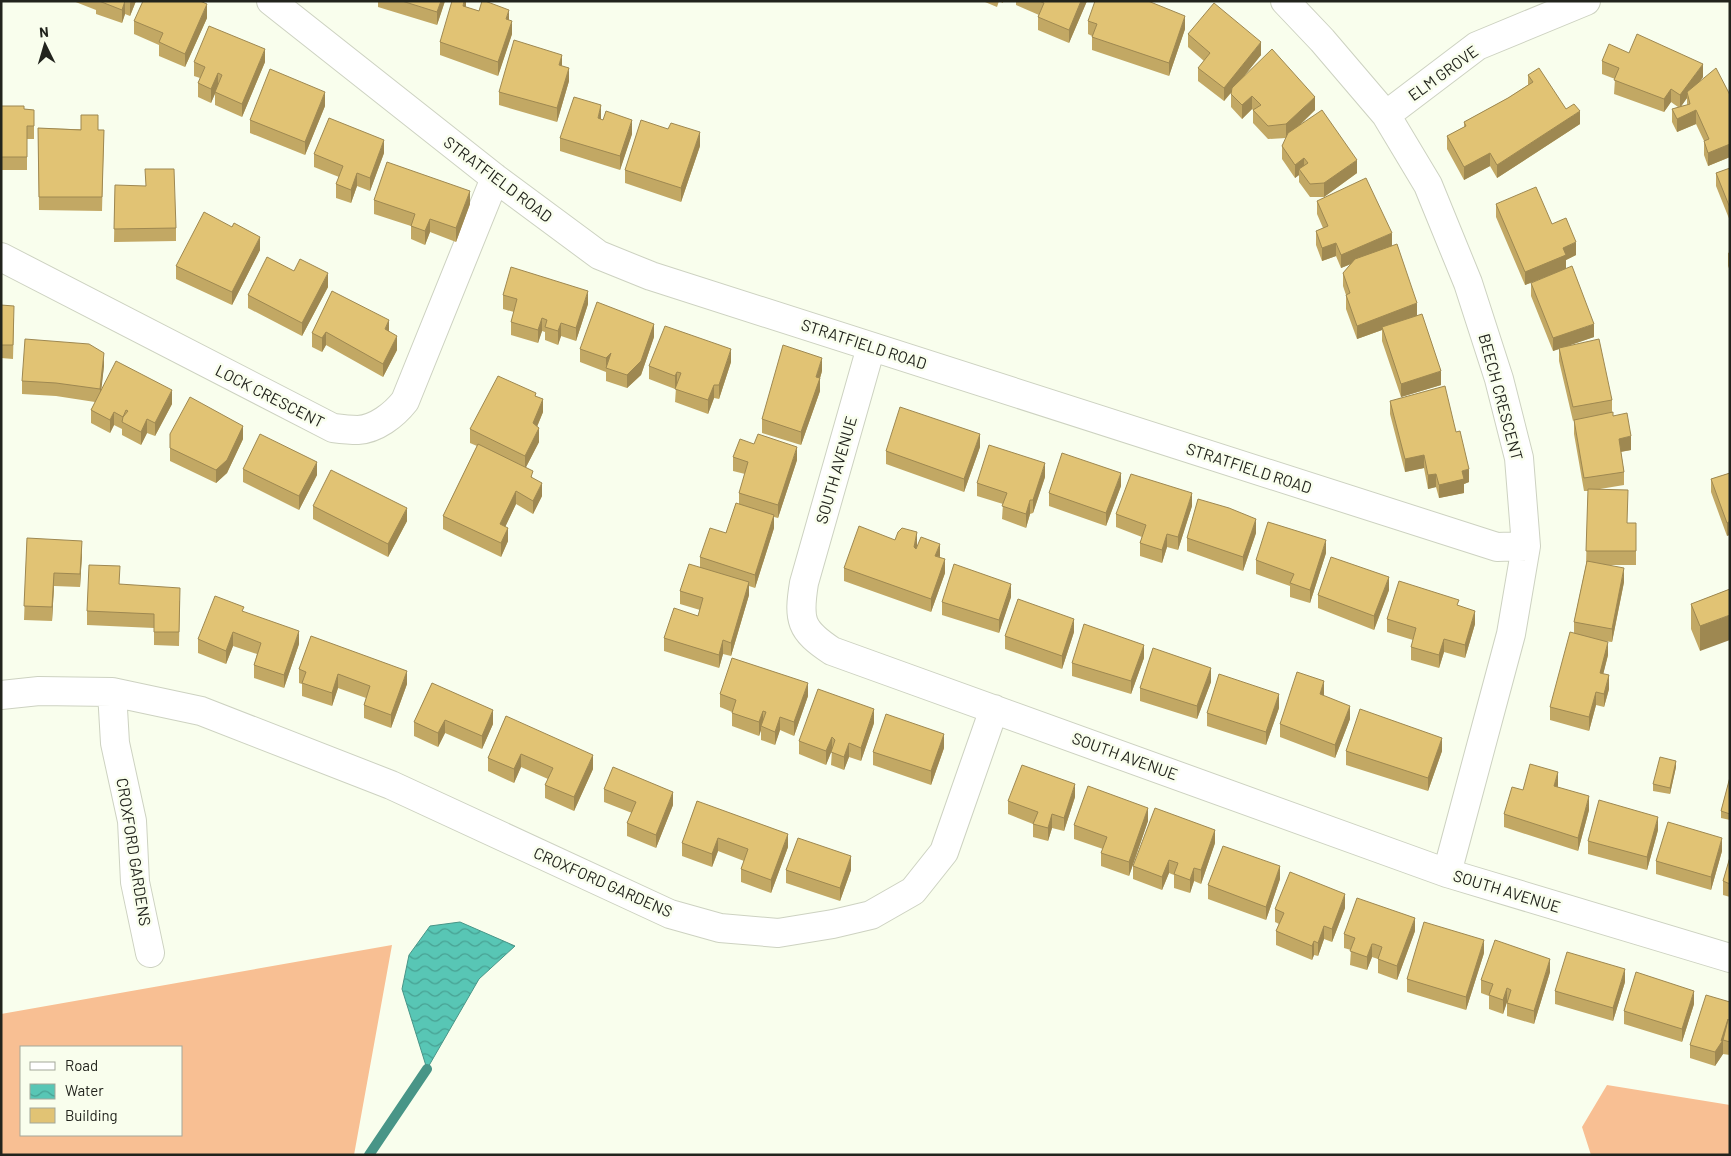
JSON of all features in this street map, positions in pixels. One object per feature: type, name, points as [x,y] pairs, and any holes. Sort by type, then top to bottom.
[{"type":"street","name":"STRATFIELD ROAD","points":[[271,1],[495,178],[599,255],[651,276],[1497,547],[1526,546]]},
{"type":"street","name":"BEECH CRESCENT","points":[[1285,1],[1322,40],[1386,115],[1428,186],[1468,283],[1499,379],[1519,458],[1526,546],[1512,634],[1447,873]]},
{"type":"street","name":"ELM GROVE","points":[[1386,115],[1477,46],[1586,1]]},
{"type":"street","name":"LOCK CRESCENT","points":[[1,257],[334,428],[360,430],[381,422],[396,412],[405,401],[495,178]]},
{"type":"street","name":"SOUTH AVENUE","points":[[871,347],[804,583],[800,607],[804,626],[816,641],[832,651],[1447,873],[1730,958]]},
{"type":"street","name":"CROXFORD GARDENS","points":[[1,694],[38,691],[112,692],[201,711],[382,782],[670,914],[720,928],[778,932],[832,924],[871,915],[913,891],[944,852],[994,709]]},
{"type":"street","name":"CROXFORD GARDENS","points":[[112,692],[115,743],[132,820],[135,882],[150,953]]},
{"type":"shaded area","points":[[392,945],[354,1155],[1,1155],[1,1014]]},
{"type":"shaded area","points":[[1607,1085],[1730,1105],[1730,1155],[1591,1155],[1582,1127]]},
{"type":"water","points":[[460,922],[515,946],[479,979],[427,1069],[402,989],[409,955],[430,926]]},
{"type":"building","points":[[99,1],[125,1],[122,10]]},
{"type":"building","points":[[143,1],[200,1],[207,4],[185,54],[159,42],[163,33],[134,21]]},
{"type":"building","points":[[402,1],[441,1],[437,12]]},
{"type":"building","points":[[452,1],[464,1],[463,6],[479,11],[482,1],[509,10],[506,19],[512,21],[498,62],[440,42]]},
{"type":"building","points":[[1039,1],[1081,1],[1069,30],[1038,17],[1044,3]]},
{"type":"building","points":[[1095,1],[1148,1],[1185,16],[1169,63],[1092,37],[1097,24],[1088,21]]},
{"type":"building","points":[[1214,3],[1261,42],[1224,88],[1198,68],[1210,53],[1188,34]]},
{"type":"building","points":[[209,26],[265,49],[242,104],[215,92],[222,75],[218,73],[211,89],[198,83],[205,67],[194,62]]},
{"type":"building","points":[[1637,34],[1703,64],[1680,95],[1671,89],[1664,99],[1614,80],[1619,68],[1602,61],[1609,44],[1629,53]]},
{"type":"building","points":[[514,40],[562,55],[559,65],[569,68],[557,108],[499,92]]},
{"type":"building","points":[[1272,49],[1315,97],[1286,124],[1268,126],[1253,110],[1261,105],[1252,96],[1242,105],[1231,94],[1232,88]]},
{"type":"building","points":[[1539,68],[1566,109],[1574,104],[1580,111],[1497,165],[1490,153],[1464,167],[1447,136],[1466,126],[1464,122],[1533,82],[1528,75]]},
{"type":"building","points":[[1716,68],[1730,95],[1730,144],[1708,153],[1704,141],[1709,139],[1696,110],[1677,119],[1672,109],[1690,104],[1687,92]]},
{"type":"building","points":[[270,69],[325,92],[305,142],[250,120]]},
{"type":"building","points":[[574,97],[601,105],[598,118],[603,120],[606,111],[632,120],[620,156],[560,138]]},
{"type":"building","points":[[1,106],[24,106],[24,109],[34,110],[34,126],[27,126],[27,157],[1,157]]},
{"type":"building","points":[[1322,110],[1357,160],[1324,183],[1310,184],[1299,169],[1308,163],[1304,158],[1295,165],[1282,146],[1288,133]]},
{"type":"building","points":[[81,115],[98,115],[98,130],[104,130],[102,197],[39,197],[38,128],[81,130]]},
{"type":"building","points":[[329,118],[384,140],[370,178],[357,173],[351,190],[336,184],[343,166],[314,154]]},
{"type":"building","points":[[641,120],[668,129],[671,123],[700,132],[681,188],[625,170]]},
{"type":"building","points":[[387,162],[470,191],[456,228],[430,219],[425,231],[411,226],[415,214],[374,200]]},
{"type":"building","points":[[1730,168],[1730,208],[1716,173]]},
{"type":"building","points":[[145,169],[174,169],[176,228],[114,229],[115,185],[146,186]]},
{"type":"building","points":[[1366,178],[1392,233],[1341,255],[1336,243],[1322,248],[1316,231],[1328,226],[1317,201]]},
{"type":"building","points":[[1536,187],[1552,224],[1566,218],[1576,242],[1563,248],[1566,255],[1525,272],[1496,204]]},
{"type":"building","points":[[204,212],[232,227],[234,223],[260,237],[232,292],[176,266]]},
{"type":"building","points":[[1397,244],[1417,303],[1357,326],[1346,295],[1350,293],[1343,273],[1355,259]]},
{"type":"building","points":[[267,257],[294,271],[300,259],[328,273],[302,323],[248,295]]},
{"type":"building","points":[[1572,266],[1594,324],[1553,338],[1531,283]]},
{"type":"building","points":[[511,267],[588,291],[576,328],[561,323],[558,331],[545,327],[547,320],[542,318],[538,330],[511,322],[517,299],[503,295]]},
{"type":"building","points":[[332,291],[389,320],[385,329],[397,336],[383,364],[326,332],[322,338],[312,333]]},
{"type":"building","points":[[597,302],[654,324],[641,361],[627,375],[606,368],[611,353],[606,358],[580,349]]},
{"type":"building","points":[[1,305],[14,306],[13,345],[1,345]]},
{"type":"building","points":[[1422,314],[1441,371],[1401,384],[1382,327]]},
{"type":"building","points":[[665,326],[731,349],[719,385],[714,385],[708,400],[675,389],[681,373],[677,372],[675,376],[649,366]]},
{"type":"building","points":[[25,339],[89,344],[104,353],[100,389],[22,381]]},
{"type":"building","points":[[1599,339],[1612,400],[1573,407],[1559,348]]},
{"type":"building","points":[[783,345],[822,358],[816,377],[820,378],[801,432],[762,419]]},
{"type":"building","points":[[116,361],[172,390],[155,423],[147,419],[141,432],[122,422],[123,417],[114,412],[110,420],[91,410]]},
{"type":"building","points":[[498,376],[536,393],[535,396],[543,399],[533,423],[539,428],[525,456],[470,429]]},
{"type":"building","points":[[1445,386],[1456,432],[1460,431],[1469,469],[1462,471],[1464,479],[1439,485],[1436,474],[1428,475],[1424,455],[1405,459],[1390,401]]},
{"type":"building","points":[[190,397],[243,426],[227,460],[216,470],[170,448],[170,434]]},
{"type":"building","points":[[900,407],[980,434],[964,479],[886,451]]},
{"type":"building","points":[[1613,412],[1613,416],[1627,413],[1631,436],[1619,439],[1624,472],[1584,478],[1574,420]]},
{"type":"building","points":[[260,434],[317,462],[299,496],[243,469]]},
{"type":"building","points":[[758,434],[797,447],[778,505],[739,493],[748,462],[733,457],[740,439],[754,444]]},
{"type":"building","points":[[478,444],[533,471],[531,477],[542,483],[533,501],[516,491],[500,524],[508,528],[501,543],[443,516]]},
{"type":"building","points":[[989,445],[1045,463],[1033,500],[1030,500],[1026,514],[1002,506],[1007,493],[977,483]]},
{"type":"building","points":[[1062,453],[1121,473],[1106,513],[1049,493]]},
{"type":"building","points":[[331,470],[407,508],[388,544],[313,506]]},
{"type":"building","points":[[1730,473],[1730,521],[1727,523],[1711,479]]},
{"type":"building","points":[[1131,474],[1192,493],[1178,537],[1167,534],[1162,550],[1140,543],[1146,525],[1116,514]]},
{"type":"building","points":[[1588,489],[1628,490],[1627,523],[1636,523],[1636,551],[1586,551]]},
{"type":"building","points":[[1198,499],[1229,508],[1256,519],[1243,557],[1187,538]]},
{"type":"building","points":[[736,503],[774,515],[755,575],[700,557],[710,528],[726,533]]},
{"type":"building","points":[[1268,522],[1326,540],[1310,590],[1290,583],[1294,574],[1256,560]]},
{"type":"building","points":[[859,526],[895,540],[902,528],[917,532],[914,547],[916,549],[921,537],[940,544],[935,556],[945,559],[931,599],[844,568]]},
{"type":"building","points":[[27,538],[82,541],[80,574],[54,573],[52,607],[24,606]]},
{"type":"building","points":[[1331,557],[1389,577],[1374,616],[1318,595]]},
{"type":"building","points":[[1587,561],[1624,568],[1612,629],[1574,622]]},
{"type":"building","points":[[689,564],[749,582],[731,643],[723,640],[719,655],[664,638],[674,608],[698,616],[703,598],[680,591]]},
{"type":"building","points":[[954,564],[1011,584],[999,620],[942,602]]},
{"type":"building","points":[[89,565],[120,566],[119,584],[180,588],[179,632],[154,632],[154,614],[87,611]]},
{"type":"building","points":[[1399,581],[1459,600],[1457,605],[1475,611],[1465,645],[1444,639],[1439,655],[1411,647],[1416,628],[1387,619]]},
{"type":"building","points":[[1730,589],[1730,615],[1700,626],[1691,604]]},
{"type":"building","points":[[215,596],[244,607],[242,611],[299,631],[284,675],[254,665],[261,643],[233,632],[226,651],[198,639]]},
{"type":"building","points":[[1018,599],[1074,619],[1062,656],[1005,636]]},
{"type":"building","points":[[1084,624],[1144,645],[1131,681],[1072,663]]},
{"type":"building","points":[[1570,632],[1608,642],[1600,673],[1609,675],[1604,694],[1596,692],[1589,717],[1550,707]]},
{"type":"building","points":[[311,636],[407,671],[391,715],[364,705],[370,686],[338,674],[332,693],[302,683],[306,672],[299,669]]},
{"type":"building","points":[[1153,648],[1211,668],[1197,706],[1140,688]]},
{"type":"building","points":[[732,658],[808,683],[794,722],[780,717],[775,732],[761,726],[766,712],[763,711],[759,722],[732,713],[736,700],[720,694]]},
{"type":"building","points":[[1297,672],[1324,681],[1320,694],[1350,706],[1335,745],[1280,724]]},
{"type":"building","points":[[1219,674],[1279,694],[1266,732],[1207,713]]},
{"type":"building","points":[[432,683],[493,710],[482,736],[445,720],[438,733],[414,722]]},
{"type":"building","points":[[818,689],[874,709],[861,748],[849,743],[844,757],[831,752],[835,740],[832,737],[826,751],[799,741]]},
{"type":"building","points":[[1360,709],[1442,738],[1428,778],[1346,751]]},
{"type":"building","points":[[886,714],[944,734],[931,771],[873,752]]},
{"type":"building","points":[[506,716],[593,755],[574,797],[545,785],[553,768],[521,754],[514,769],[488,758]]},
{"type":"building","points":[[1660,757],[1676,761],[1670,788],[1653,784]]},
{"type":"building","points":[[1530,764],[1558,772],[1554,786],[1589,796],[1578,838],[1504,814],[1512,787],[1523,790]]},
{"type":"building","points":[[1022,765],[1075,784],[1064,818],[1052,814],[1048,828],[1033,824],[1038,812],[1008,801]]},
{"type":"building","points":[[613,767],[673,792],[656,835],[627,823],[636,802],[604,789]]},
{"type":"building","points":[[1730,777],[1730,814],[1721,811]]},
{"type":"building","points":[[1088,786],[1148,808],[1129,862],[1101,853],[1107,837],[1074,825]]},
{"type":"building","points":[[1599,800],[1658,817],[1647,857],[1588,841]]},
{"type":"building","points":[[697,801],[788,834],[771,880],[741,869],[748,849],[718,838],[712,854],[682,843]]},
{"type":"building","points":[[1155,808],[1215,830],[1201,870],[1194,868],[1190,880],[1174,874],[1178,863],[1169,860],[1162,877],[1133,866]]},
{"type":"building","points":[[1668,822],[1722,838],[1711,877],[1656,861]]},
{"type":"building","points":[[798,838],[851,856],[840,888],[786,870]]},
{"type":"building","points":[[1223,846],[1280,866],[1266,907],[1208,885]]},
{"type":"building","points":[[1730,857],[1730,884],[1723,881]]},
{"type":"building","points":[[1290,872],[1345,894],[1332,929],[1324,926],[1318,943],[1314,941],[1312,946],[1276,931],[1284,913],[1275,909]]},
{"type":"building","points":[[1357,898],[1415,918],[1397,966],[1378,959],[1382,947],[1374,944],[1372,944],[1367,957],[1350,951],[1355,938],[1344,934]]},
{"type":"building","points":[[1424,922],[1484,940],[1466,997],[1407,979]]},
{"type":"building","points":[[1495,940],[1550,959],[1534,1011],[1507,1003],[1511,990],[1507,988],[1503,1000],[1489,995],[1493,984],[1481,980]]},
{"type":"building","points":[[1567,952],[1625,969],[1613,1008],[1555,991]]},
{"type":"building","points":[[1636,972],[1694,991],[1682,1029],[1624,1011]]},
{"type":"building","points":[[1706,995],[1730,1002],[1730,1042],[1723,1040],[1715,1052],[1690,1045]],"holes":[[[1728,1019],[1723,1040],[1721,1041]]]},
{"type":"waterway","points":[[369,1155],[427,1069]]}]
